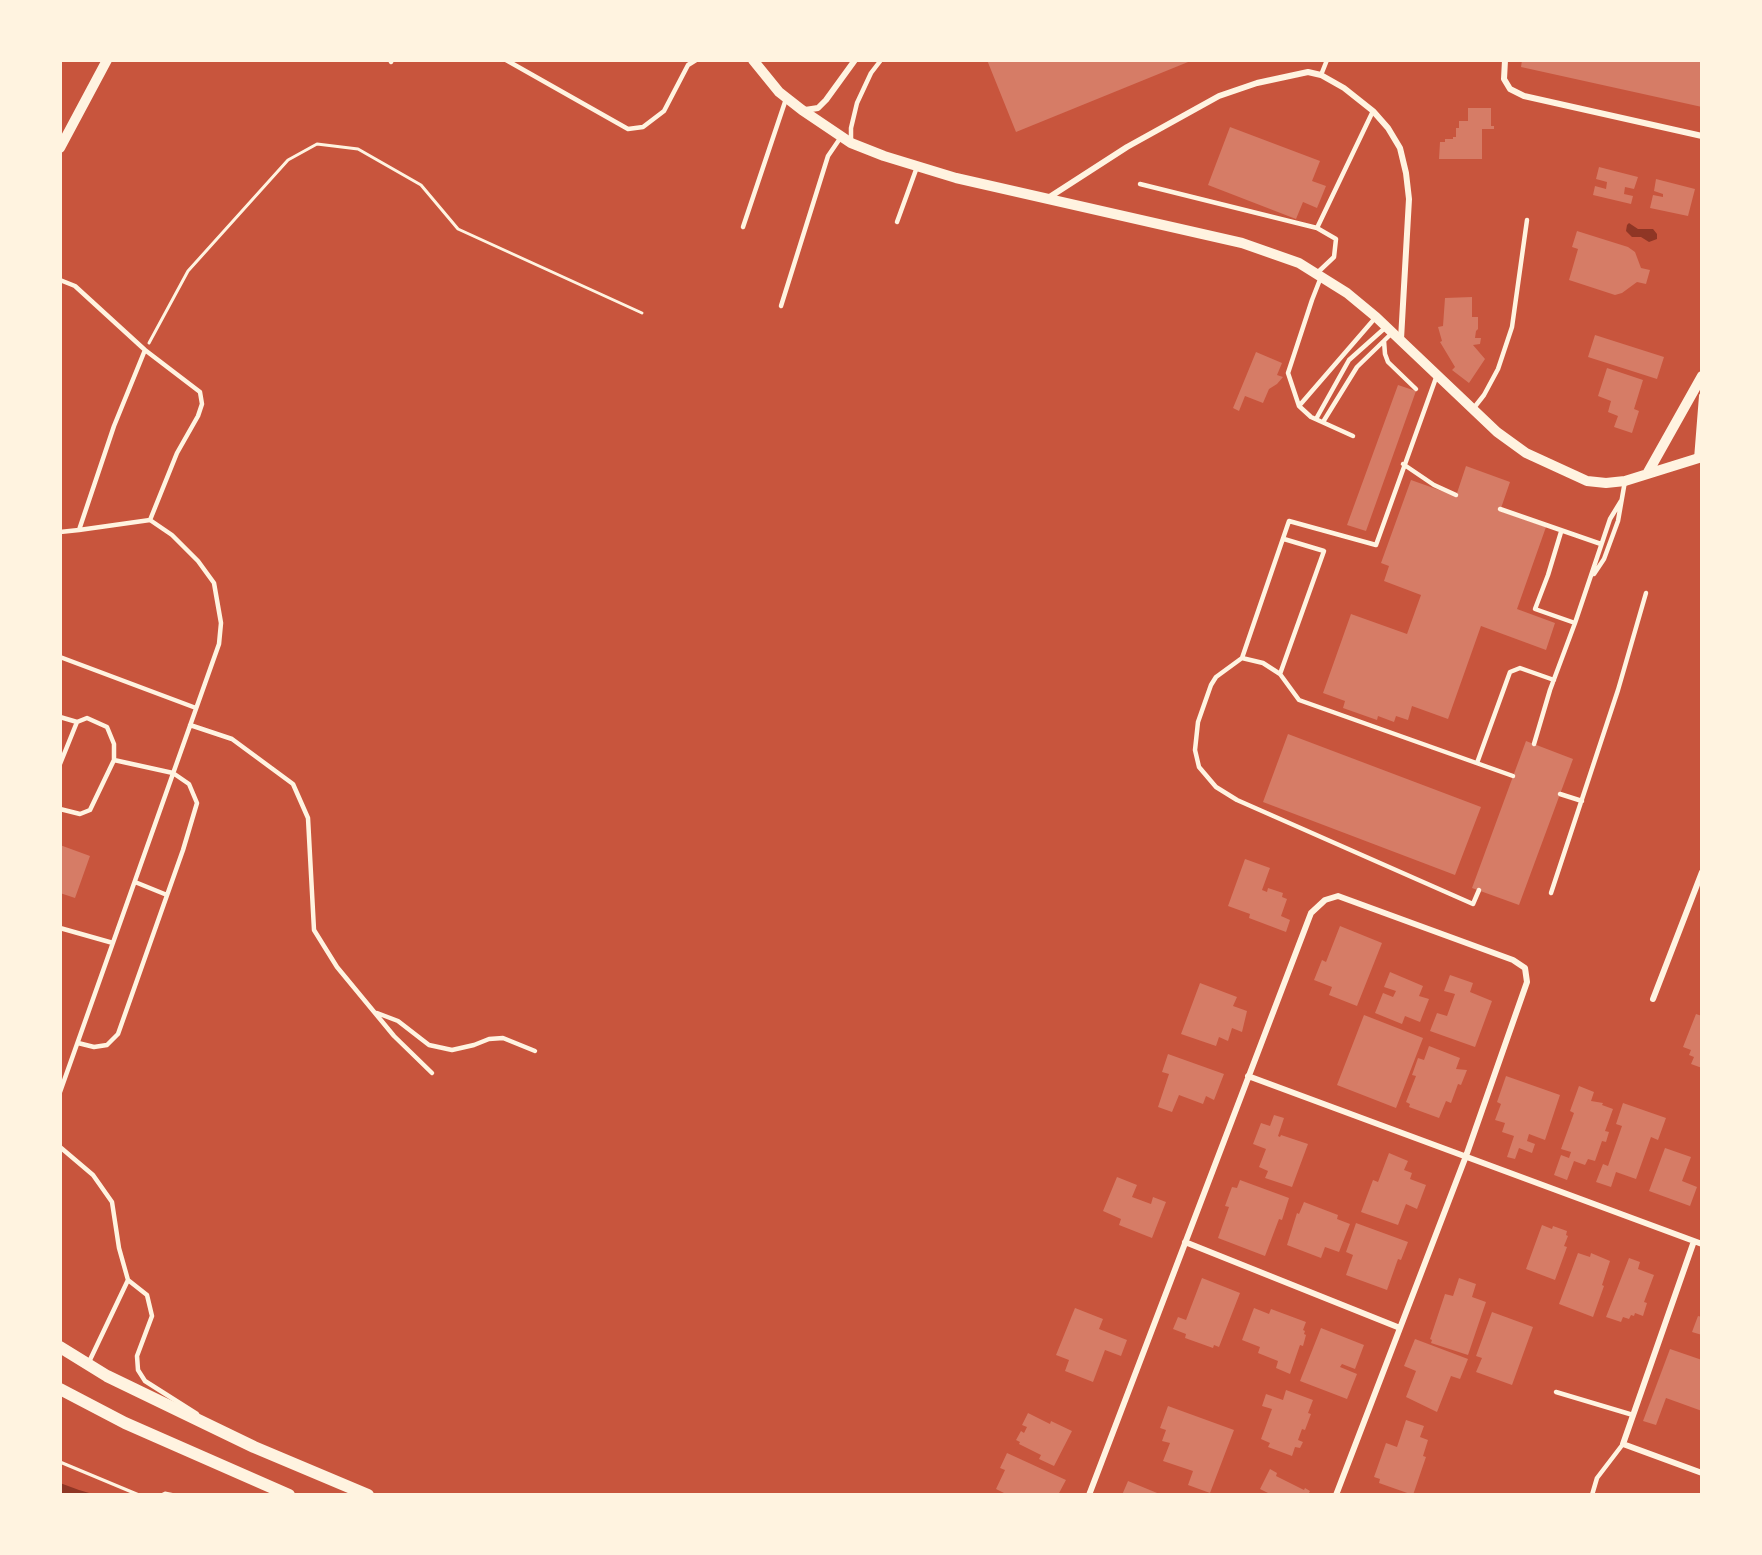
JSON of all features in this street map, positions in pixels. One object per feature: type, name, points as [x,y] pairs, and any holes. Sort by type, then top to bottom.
[{"type":"main road","points":[[60,1347],[107,1376],[210,1426],[368,1495]]},
{"type":"main road","points":[[60,1389],[135,1428],[289,1495]]},
{"type":"street","points":[[60,148],[107,60]]},
{"type":"street","points":[[753,60],[786,98],[851,143],[916,167],[956,178],[1242,243],[1299,263],[1347,293],[1376,317],[1391,335],[1497,432],[1526,453],[1587,481],[1606,483],[1625,480],[1699,458],[1702,396]]},
{"type":"street","points":[[802,110],[818,108],[855,60]]},
{"type":"street","points":[[1505,60],[1504,79],[1510,89],[1524,96],[1702,136]]},
{"type":"street","points":[[1048,198],[1127,147],[1219,96],[1257,83],[1308,72],[1322,75],[1344,88],[1373,111],[1388,128],[1400,148],[1409,199],[1391,335]]},
{"type":"street","points":[[1647,474],[1702,376]]},
{"type":"street","points":[[1653,999],[1702,872]]},
{"type":"street","points":[[1089,1495],[1311,913],[1325,900],[1338,896],[1513,960],[1525,968],[1527,982],[1466,1156],[1336,1495]]},
{"type":"street","points":[[1248,1076],[1702,1244]]},
{"type":"street","points":[[1694,1241],[1623,1444],[1702,1473]]},
{"type":"street","points":[[1185,1242],[1400,1328]]},
{"type":"lane","points":[[506,60],[628,129],[643,127],[664,111],[688,65],[696,60]]},
{"type":"lane","points":[[851,143],[851,128],[856,103],[871,73],[881,60]]},
{"type":"lane","points":[[1322,75],[1327,60]]},
{"type":"lane","points":[[743,227],[786,98]]},
{"type":"lane","points":[[1317,228],[1373,111]]},
{"type":"lane","points":[[781,306],[828,156],[841,136]]},
{"type":"lane","points":[[897,222],[916,167]]},
{"type":"lane","points":[[1140,184],[1317,228],[1336,239],[1334,257],[1319,276],[1288,373],[1299,406],[1316,419],[1353,436]]},
{"type":"lane","points":[[1473,409],[1484,395],[1498,369],[1512,327],[1527,220]]},
{"type":"lane","points":[[60,280],[75,286],[145,350],[200,392],[202,404],[198,416],[177,453],[150,520]]},
{"type":"lane","points":[[1299,406],[1376,317]]},
{"type":"lane","points":[[1391,335],[1384,354],[1388,362],[1416,389]]},
{"type":"lane","points":[[1316,419],[1349,360],[1391,335]]},
{"type":"lane","points":[[1323,422],[1357,367],[1391,335]]},
{"type":"lane","points":[[78,530],[114,426],[145,350]]},
{"type":"lane","points":[[1437,375],[1403,464],[1376,545],[1289,521],[1242,658],[1216,677],[1211,686],[1198,722],[1195,750],[1199,767],[1216,787],[1237,801],[1473,904],[1479,890]]},
{"type":"lane","points":[[1403,464],[1434,485],[1456,495]]},
{"type":"lane","points":[[1592,576],[1604,559],[1618,521],[1625,480]]},
{"type":"lane","points":[[1534,744],[1601,544],[1610,519],[1621,501]]},
{"type":"lane","points":[[1500,509],[1601,544]]},
{"type":"lane","points":[[60,532],[150,520],[172,536],[198,561],[214,583],[221,623],[219,644],[60,1092]]},
{"type":"lane","points":[[1561,532],[1548,575],[1534,609],[1575,623]]},
{"type":"lane","points":[[1280,674],[1324,551],[1284,539]]},
{"type":"lane","points":[[1551,893],[1618,690],[1646,593]]},
{"type":"lane","points":[[60,657],[196,708]]},
{"type":"lane","points":[[1242,658],[1263,663],[1280,674],[1299,700],[1513,776]]},
{"type":"lane","points":[[1477,763],[1510,672],[1520,668],[1554,680]]},
{"type":"lane","points":[[60,717],[76,722],[87,718],[107,727],[114,744],[114,760],[90,810],[80,814],[60,809]]},
{"type":"lane","points":[[60,764],[76,722]]},
{"type":"lane","points":[[190,725],[232,739],[293,784],[308,818],[314,930],[337,967],[374,1012],[394,1036],[432,1073]]},
{"type":"lane","points":[[78,1043],[94,1047],[107,1045],[118,1034],[197,803],[189,784],[173,772],[114,760]]},
{"type":"lane","points":[[1560,794],[1582,801]]},
{"type":"lane","points":[[135,882],[167,895]]},
{"type":"lane","points":[[60,928],[113,943]]},
{"type":"lane","points":[[374,1012],[398,1021],[429,1045],[452,1050],[489,1039],[503,1038],[535,1051]]},
{"type":"lane","points":[[60,1147],[93,1175],[112,1202],[119,1248],[128,1280],[147,1295],[152,1316],[137,1356],[138,1370],[145,1381],[198,1414],[210,1426]]},
{"type":"lane","points":[[88,1364],[128,1280]]},
{"type":"lane","points":[[1556,1392],[1633,1415]]},
{"type":"lane","points":[[1592,1495],[1597,1478],[1623,1444]]},
{"type":"path","points":[[145,350],[188,271],[288,160],[317,144],[358,149],[421,185],[458,229],[642,313]]},
{"type":"path","points":[[60,1462],[139,1495]]},
{"type":"path","points":[[161,1495],[165,1493],[175,1495]]},
{"type":"shaded area","points":[[1629,223],[1638,229],[1653,229],[1657,234],[1657,239],[1649,242],[1641,237],[1632,237],[1626,231]]},
{"type":"shaded area","points":[[60,1483],[79,1490],[96,1495],[60,1495]]},
{"type":"building","points":[[987,60],[1193,60],[1016,132]]},
{"type":"building","points":[[1522,60],[1702,60],[1702,107],[1521,67]]},
{"type":"building","points":[[1468,108],[1491,108],[1491,126],[1494,126],[1494,129],[1482,129],[1482,159],[1439,159],[1440,142],[1456,137],[1459,121],[1468,121]]},
{"type":"building","points":[[1230,127],[1320,161],[1312,181],[1326,186],[1317,208],[1303,202],[1296,219],[1208,185]]},
{"type":"building","points":[[1599,167],[1638,177],[1634,189],[1625,187],[1624,194],[1633,196],[1631,204],[1593,195],[1595,186],[1606,189],[1607,182],[1596,179]]},
{"type":"building","points":[[1656,179],[1695,189],[1688,216],[1650,208],[1653,195],[1663,197],[1663,194],[1654,191]]},
{"type":"building","points":[[1577,231],[1628,247],[1635,252],[1641,268],[1650,270],[1646,284],[1637,282],[1622,293],[1615,295],[1569,280],[1578,249],[1572,247]]},
{"type":"building","points":[[1472,297],[1472,317],[1478,317],[1475,338],[1481,338],[1480,344],[1473,345],[1485,359],[1469,383],[1452,370],[1455,367],[1440,342],[1442,341],[1438,327],[1443,326],[1445,298]]},
{"type":"building","points":[[1595,335],[1664,357],[1657,379],[1588,357]]},
{"type":"building","points":[[1256,352],[1282,363],[1277,375],[1283,377],[1269,389],[1263,403],[1245,396],[1239,411],[1233,408]]},
{"type":"building","points":[[1607,368],[1643,380],[1634,409],[1639,411],[1632,433],[1614,427],[1618,416],[1608,412],[1611,401],[1598,396]]},
{"type":"building","points":[[1398,385],[1416,391],[1366,531],[1347,525]]},
{"type":"building","points":[[1466,466],[1510,482],[1500,511],[1546,527],[1517,609],[1555,623],[1546,650],[1481,626],[1448,719],[1412,706],[1408,720],[1396,716],[1394,722],[1378,716],[1377,720],[1343,708],[1345,701],[1323,693],[1351,614],[1407,634],[1421,595],[1384,581],[1389,566],[1381,563],[1411,480],[1456,496]]},
{"type":"building","points":[[1288,734],[1481,807],[1455,875],[1263,802]]},
{"type":"building","points":[[1526,741],[1573,759],[1519,905],[1472,888]]},
{"type":"building","points":[[60,845],[90,856],[75,898],[60,893]]},
{"type":"building","points":[[1245,859],[1270,868],[1262,890],[1267,892],[1268,888],[1283,893],[1282,897],[1287,899],[1281,916],[1290,920],[1286,932],[1249,918],[1250,914],[1228,906]]},
{"type":"building","points":[[1340,926],[1382,943],[1357,1006],[1329,995],[1332,987],[1314,980],[1322,960],[1326,962]]},
{"type":"building","points":[[1390,972],[1423,986],[1419,996],[1429,999],[1420,1022],[1405,1016],[1402,1024],[1375,1013],[1383,993],[1393,997],[1396,991],[1384,987]]},
{"type":"building","points":[[1450,975],[1473,983],[1470,992],[1492,1001],[1475,1047],[1430,1031],[1437,1013],[1447,1016],[1455,994],[1444,991]]},
{"type":"building","points":[[1200,983],[1237,997],[1233,1006],[1247,1011],[1242,1032],[1232,1028],[1228,1041],[1219,1037],[1216,1046],[1181,1034]]},
{"type":"building","points":[[1696,1014],[1702,1016],[1702,1068],[1691,1064],[1694,1057],[1689,1055],[1691,1050],[1683,1047]]},
{"type":"building","points":[[1364,1015],[1423,1038],[1396,1108],[1337,1085]]},
{"type":"building","points":[[1429,1046],[1460,1058],[1456,1069],[1467,1070],[1461,1085],[1458,1084],[1451,1103],[1446,1101],[1439,1118],[1409,1107],[1410,1104],[1406,1102],[1416,1076],[1412,1075],[1418,1058],[1424,1060]]},
{"type":"building","points":[[1168,1054],[1224,1074],[1214,1100],[1206,1096],[1203,1104],[1179,1095],[1172,1112],[1158,1107],[1169,1074],[1162,1072]]},
{"type":"building","points":[[1506,1076],[1560,1095],[1545,1140],[1529,1134],[1527,1141],[1535,1144],[1532,1153],[1519,1148],[1515,1159],[1507,1157],[1514,1136],[1502,1132],[1505,1123],[1495,1120],[1501,1104],[1497,1102]]},
{"type":"building","points":[[1579,1086],[1594,1092],[1591,1101],[1603,1103],[1602,1105],[1613,1109],[1605,1131],[1609,1132],[1606,1142],[1602,1141],[1595,1161],[1588,1159],[1585,1165],[1574,1161],[1567,1180],[1554,1175],[1561,1155],[1569,1158],[1571,1152],[1561,1149],[1574,1113],[1570,1111]]},
{"type":"building","points":[[1623,1103],[1666,1118],[1658,1140],[1651,1137],[1636,1179],[1616,1172],[1611,1187],[1596,1182],[1603,1164],[1608,1166],[1622,1126],[1616,1124]]},
{"type":"building","points":[[1274,1115],[1284,1118],[1278,1136],[1308,1144],[1292,1187],[1265,1178],[1268,1171],[1259,1167],[1266,1149],[1253,1144],[1261,1123],[1270,1126]]},
{"type":"building","points":[[1665,1148],[1691,1157],[1682,1181],[1697,1187],[1690,1206],[1649,1191]]},
{"type":"building","points":[[1389,1153],[1408,1161],[1404,1170],[1412,1173],[1410,1179],[1426,1185],[1417,1209],[1406,1204],[1398,1225],[1361,1212],[1373,1180],[1378,1182]]},
{"type":"building","points":[[1117,1177],[1137,1185],[1132,1197],[1151,1204],[1153,1197],[1166,1202],[1152,1238],[1119,1225],[1121,1219],[1103,1211]]},
{"type":"building","points":[[1240,1180],[1289,1198],[1282,1220],[1279,1219],[1265,1256],[1218,1238],[1229,1207],[1225,1206],[1232,1187],[1237,1188]]},
{"type":"building","points":[[1304,1202],[1338,1215],[1337,1219],[1350,1224],[1339,1252],[1325,1247],[1321,1258],[1287,1245],[1297,1213],[1299,1214]]},
{"type":"building","points":[[1356,1223],[1408,1242],[1401,1260],[1398,1259],[1387,1290],[1346,1275],[1353,1255],[1346,1252]]},
{"type":"building","points":[[1542,1225],[1567,1231],[1568,1236],[1564,1246],[1567,1247],[1555,1280],[1526,1269]]},
{"type":"building","points":[[1578,1253],[1590,1257],[1591,1253],[1610,1261],[1593,1317],[1559,1304]]},
{"type":"building","points":[[1629,1258],[1640,1262],[1638,1269],[1654,1275],[1644,1302],[1647,1303],[1643,1316],[1635,1313],[1629,1319],[1623,1317],[1621,1322],[1606,1317]]},
{"type":"building","points":[[1202,1278],[1240,1293],[1219,1347],[1214,1345],[1213,1348],[1185,1338],[1186,1334],[1173,1329],[1178,1317],[1186,1320]]},
{"type":"building","points":[[1459,1278],[1476,1284],[1472,1297],[1486,1302],[1468,1355],[1431,1343],[1430,1339],[1445,1294],[1453,1296]]},
{"type":"building","points":[[1075,1308],[1103,1319],[1099,1329],[1127,1340],[1121,1356],[1105,1350],[1093,1382],[1065,1371],[1069,1360],[1056,1355]]},
{"type":"building","points":[[1254,1308],[1269,1314],[1271,1309],[1306,1322],[1303,1330],[1306,1335],[1303,1346],[1300,1345],[1290,1374],[1276,1368],[1278,1361],[1258,1353],[1260,1347],[1242,1340]]},
{"type":"building","points":[[1492,1312],[1533,1327],[1512,1385],[1476,1372],[1482,1358],[1476,1356]]},
{"type":"building","points":[[1698,1316],[1702,1317],[1702,1335],[1692,1332]]},
{"type":"building","points":[[1321,1328],[1364,1345],[1355,1369],[1342,1364],[1340,1367],[1357,1374],[1347,1399],[1300,1381]]},
{"type":"building","points":[[1415,1339],[1468,1359],[1460,1379],[1451,1376],[1437,1412],[1406,1397],[1416,1371],[1404,1366]]},
{"type":"building","points":[[1670,1349],[1702,1360],[1702,1411],[1666,1398],[1656,1425],[1643,1421]]},
{"type":"building","points":[[1286,1390],[1313,1400],[1305,1430],[1302,1429],[1298,1440],[1303,1442],[1300,1448],[1295,1447],[1292,1456],[1268,1447],[1270,1443],[1261,1439],[1272,1409],[1262,1406],[1266,1394],[1283,1400]]},
{"type":"building","points":[[1168,1406],[1234,1430],[1210,1493],[1188,1485],[1193,1471],[1163,1461],[1170,1443],[1162,1441],[1166,1430],[1160,1428]]},
{"type":"building","points":[[1028,1413],[1050,1424],[1051,1421],[1072,1431],[1054,1466],[1039,1459],[1041,1455],[1019,1444],[1020,1442],[1016,1440],[1021,1431],[1024,1433],[1027,1427],[1022,1425]]},
{"type":"building","points":[[1406,1420],[1424,1426],[1420,1437],[1428,1440],[1423,1456],[1426,1457],[1413,1495],[1379,1483],[1380,1479],[1374,1477],[1386,1443],[1397,1447]]},
{"type":"building","points":[[1007,1453],[1066,1480],[1058,1495],[1008,1495],[996,1489],[1005,1470],[1000,1468]]},
{"type":"building","points":[[1270,1469],[1277,1473],[1276,1476],[1310,1491],[1308,1495],[1272,1495],[1260,1489]]},
{"type":"building","points":[[1128,1481],[1162,1495],[1122,1495]]}]
